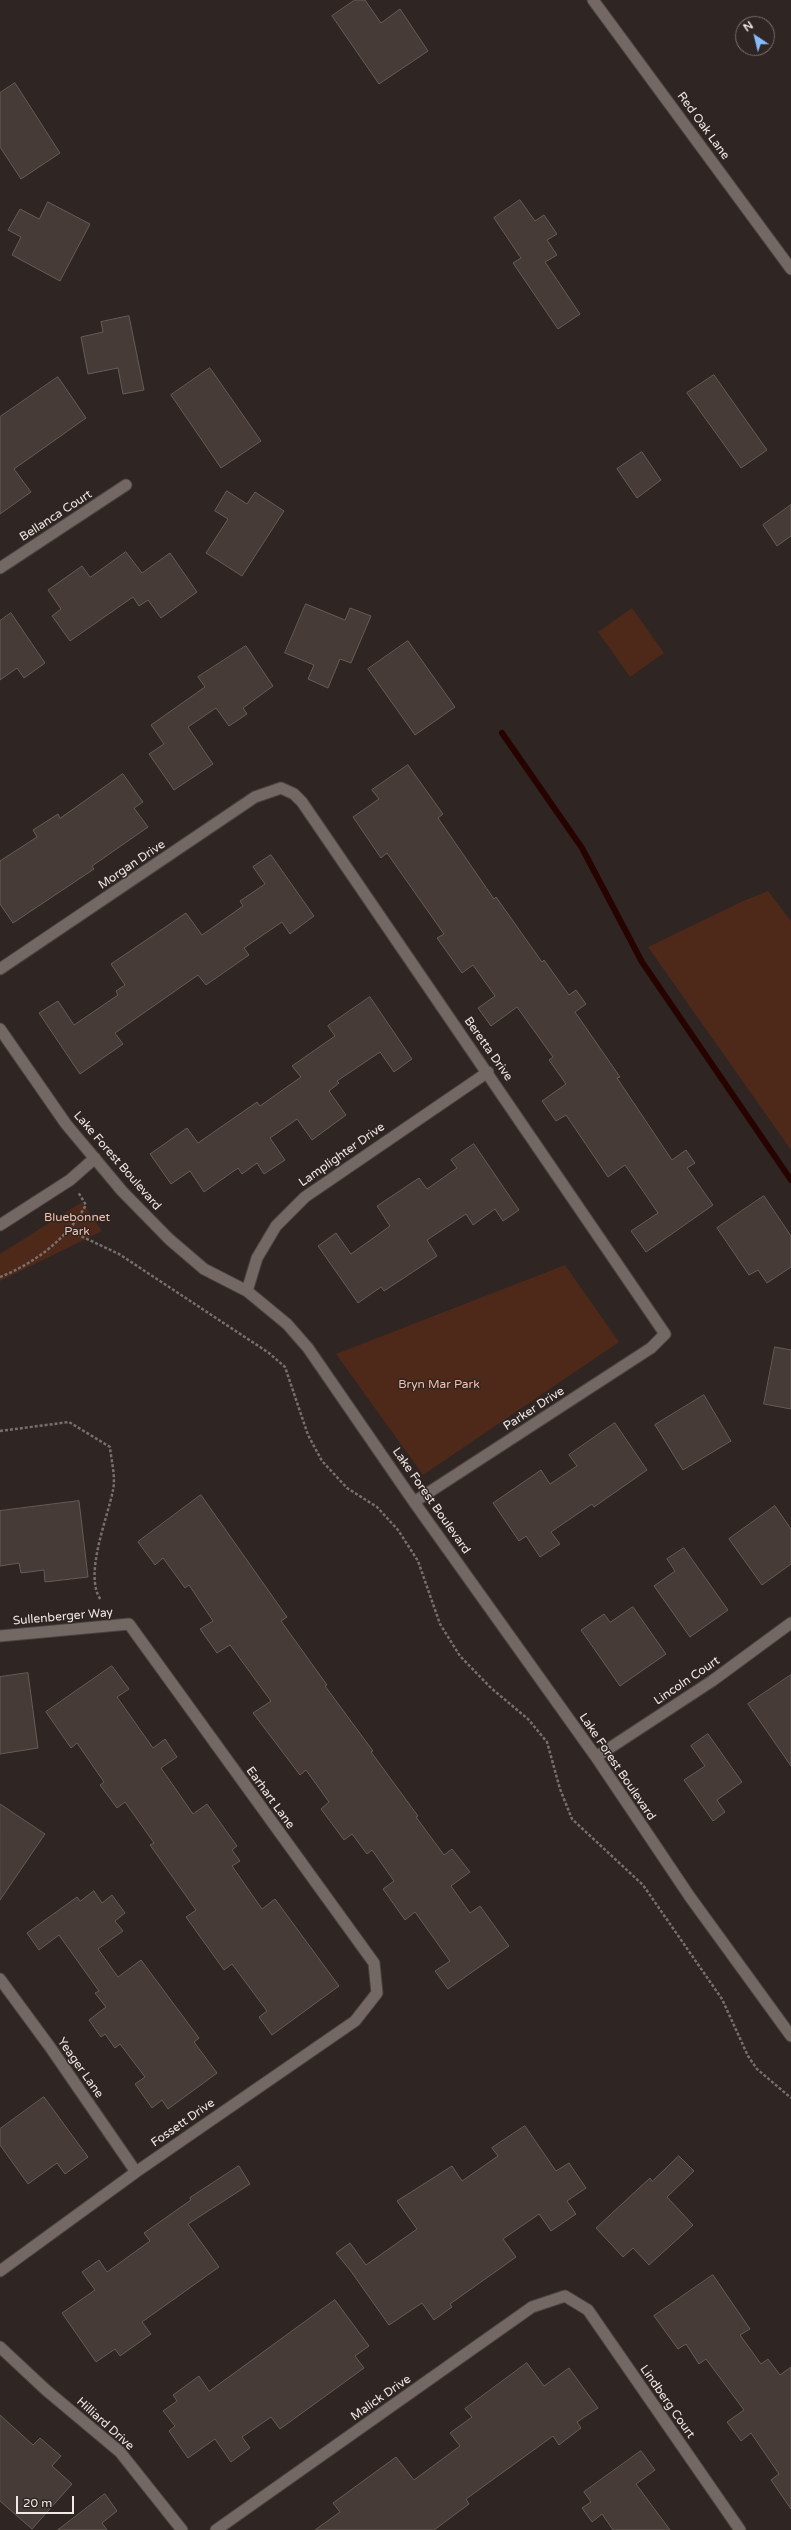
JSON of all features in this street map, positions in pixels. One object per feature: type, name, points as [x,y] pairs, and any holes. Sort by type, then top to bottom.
[{"type":"street","name":"Red Oak Lane","points":[[593,0],[791,269]]},
{"type":"street","name":"Bellanca Court","points":[[0,568],[126,485]]},
{"type":"street","name":"Morgan Drive","points":[[0,969],[255,797],[281,788]]},
{"type":"street","name":"Beretta Drive","points":[[281,788],[294,794],[302,802],[488,1072],[665,1334]]},
{"type":"street","name":"Lake Forest Boulevard","points":[[0,1029],[66,1124],[122,1191],[169,1239],[204,1269],[247,1291],[287,1324],[308,1348],[414,1502],[596,1757],[690,1897],[791,2036]]},
{"type":"street","name":"Lamplighter Drive","points":[[247,1291],[257,1258],[276,1226],[305,1197],[488,1072]]},
{"type":"street","points":[[0,1225],[70,1180],[95,1158]]},
{"type":"street","name":"Parker Drive","points":[[414,1502],[651,1348],[665,1334]]},
{"type":"street","name":"Lincoln Court","points":[[596,1757],[712,1681],[791,1623]]},
{"type":"street","name":"Sullenberger Way","points":[[0,1636],[129,1624]]},
{"type":"street","name":"Earhart Lane","points":[[129,1624],[374,1963],[377,1993]]},
{"type":"street","name":"Yeager Lane","points":[[0,1979],[136,2172]]},
{"type":"street","name":"Fossett Drive","points":[[0,2271],[136,2172],[355,2021],[377,1993]]},
{"type":"street","name":"Malick Drive","points":[[216,2530],[532,2307],[565,2296]]},
{"type":"street","name":"Lindberg Court","points":[[565,2296],[588,2310],[740,2530]]},
{"type":"street","name":"Hilliard Drive","points":[[0,2347],[46,2390],[120,2452],[182,2530]]},
{"type":"path","points":[[0,1277],[25,1267],[68,1230],[86,1205],[70,1180]]},
{"type":"path","points":[[68,1230],[132,1262],[269,1353],[285,1367],[308,1435],[322,1461],[347,1488],[377,1507],[398,1530],[418,1561],[440,1624],[460,1656],[491,1688],[528,1719],[547,1742],[560,1789],[572,1819],[643,1885],[722,1999],[748,2056],[757,2069],[791,2098]]},
{"type":"path","points":[[0,1431],[69,1422],[110,1447],[114,1488],[105,1518],[94,1573],[96,1592],[101,1600]]},
{"type":"green space","points":[[632,608],[664,653],[630,677],[598,632]]},
{"type":"green space","points":[[768,891],[791,921],[791,1150],[648,947],[741,902]]},
{"type":"green space","name":"Bluebonnet Park","points":[[82,1202],[102,1231],[0,1281],[0,1254]]},
{"type":"green space","name":"Bryn Mar Park","points":[[565,1265],[619,1342],[423,1475],[336,1354]]},
{"type":"building","points":[[355,0],[365,0],[381,23],[400,9],[428,51],[379,84],[332,16]]},
{"type":"building","points":[[15,83],[60,153],[21,179],[0,147],[0,93]]},
{"type":"building","points":[[520,200],[535,221],[544,215],[557,234],[547,240],[557,255],[545,262],[580,314],[558,329],[513,263],[521,258],[494,218]]},
{"type":"building","points":[[48,202],[90,224],[60,281],[12,255],[21,237],[8,230],[20,209],[39,219]]},
{"type":"building","points":[[129,316],[144,390],[123,394],[118,368],[88,374],[81,337],[103,332],[101,322]]},
{"type":"building","points":[[210,368],[261,441],[221,468],[171,395]]},
{"type":"building","points":[[714,375],[767,450],[741,468],[687,393]]},
{"type":"building","points":[[58,377],[86,418],[14,469],[31,492],[0,514],[0,417]]},
{"type":"building","points":[[642,452],[661,480],[637,498],[617,469]]},
{"type":"building","points":[[227,491],[247,504],[255,492],[284,511],[242,576],[206,553],[228,519],[215,511]]},
{"type":"building","points":[[791,505],[791,536],[777,546],[763,525]]},
{"type":"building","points":[[126,552],[142,573],[170,553],[197,592],[161,618],[148,600],[139,606],[133,597],[70,641],[52,616],[61,609],[48,590],[82,566],[90,577]]},
{"type":"building","points":[[306,604],[345,620],[350,608],[371,616],[351,663],[340,659],[328,688],[308,679],[314,665],[285,653]]},
{"type":"building","points":[[11,613],[45,663],[24,678],[17,668],[0,680],[0,621]]},
{"type":"building","points":[[408,641],[455,707],[415,735],[368,669]]},
{"type":"building","points":[[246,646],[273,686],[243,708],[247,714],[229,726],[216,708],[188,727],[213,764],[174,790],[149,754],[164,744],[151,725],[205,687],[198,677]]},
{"type":"building","points":[[408,765],[443,814],[438,818],[494,899],[496,897],[542,962],[544,960],[569,995],[576,990],[586,1004],[575,1012],[620,1077],[617,1078],[672,1160],[686,1150],[695,1163],[687,1168],[713,1205],[646,1252],[631,1231],[658,1213],[625,1165],[608,1177],[566,1115],[556,1121],[542,1101],[566,1084],[549,1060],[553,1057],[517,1007],[491,1026],[478,1008],[495,996],[473,965],[462,973],[437,938],[444,934],[387,853],[381,858],[353,817],[379,799],[372,790]]},
{"type":"building","points":[[123,774],[143,802],[134,808],[148,827],[92,866],[94,869],[13,923],[0,904],[0,861],[37,837],[33,830],[58,814],[60,818]]},
{"type":"building","points":[[271,855],[314,916],[290,934],[282,922],[244,948],[249,955],[206,985],[198,975],[115,1033],[123,1044],[80,1074],[39,1013],[58,1001],[74,1025],[118,995],[116,991],[125,985],[111,964],[186,913],[202,935],[243,906],[240,901],[265,884],[253,867]]},
{"type":"building","points":[[370,997],[412,1059],[394,1072],[380,1052],[337,1081],[339,1083],[329,1091],[346,1115],[312,1140],[297,1119],[270,1138],[285,1160],[264,1174],[257,1163],[242,1174],[238,1168],[204,1192],[190,1171],[171,1184],[150,1154],[187,1128],[198,1143],[257,1102],[260,1106],[301,1077],[292,1066],[335,1036],[328,1026]]},
{"type":"building","points":[[474,1144],[519,1210],[503,1221],[495,1209],[473,1225],[466,1214],[427,1240],[437,1256],[384,1291],[381,1287],[358,1303],[318,1246],[336,1233],[351,1254],[390,1226],[377,1206],[419,1178],[427,1189],[457,1168],[451,1160]]},
{"type":"building","points":[[764,1196],[791,1236],[791,1267],[767,1283],[758,1270],[749,1275],[717,1228]]},
{"type":"building","points":[[775,1347],[791,1350],[791,1409],[764,1404]]},
{"type":"building","points":[[704,1395],[731,1441],[683,1470],[655,1425]]},
{"type":"building","points":[[615,1423],[647,1470],[594,1507],[592,1504],[551,1532],[560,1544],[540,1557],[526,1536],[519,1541],[493,1503],[541,1470],[550,1484],[577,1466],[569,1455]]},
{"type":"building","points":[[201,1495],[287,1617],[281,1621],[327,1685],[325,1686],[373,1751],[371,1752],[418,1816],[416,1817],[444,1855],[452,1849],[470,1872],[451,1886],[470,1913],[480,1906],[509,1946],[448,1989],[435,1971],[450,1961],[415,1912],[405,1920],[383,1889],[394,1881],[372,1850],[367,1854],[352,1834],[344,1840],[321,1809],[329,1802],[306,1770],[300,1775],[253,1713],[271,1701],[230,1645],[217,1653],[200,1629],[213,1621],[189,1585],[185,1588],[163,1558],[155,1565],[138,1542]]},
{"type":"building","points":[[79,1501],[88,1577],[45,1582],[44,1570],[21,1573],[19,1563],[0,1566],[0,1511]]},
{"type":"building","points":[[775,1506],[791,1529],[791,1564],[762,1585],[729,1539]]},
{"type":"building","points":[[684,1548],[728,1610],[690,1637],[654,1586],[675,1571],[667,1559]]},
{"type":"building","points":[[633,1607],[666,1654],[620,1686],[581,1630],[604,1614],[610,1622]]},
{"type":"building","points":[[112,1666],[129,1689],[117,1697],[153,1748],[165,1739],[177,1757],[161,1768],[193,1814],[207,1804],[237,1846],[232,1850],[240,1861],[232,1866],[262,1909],[275,1899],[339,1986],[272,2035],[259,2017],[267,2011],[232,1964],[224,1970],[186,1917],[196,1910],[150,1845],[154,1843],[125,1802],[117,1808],[100,1785],[104,1782],[77,1743],[71,1748],[46,1712]]},
{"type":"building","points":[[28,1673],[38,1748],[0,1754],[0,1677]]},
{"type":"building","points":[[791,1675],[791,1766],[748,1704]]},
{"type":"building","points":[[708,1734],[742,1782],[717,1800],[725,1812],[713,1821],[684,1780],[705,1766],[691,1746]]},
{"type":"building","points":[[0,1804],[45,1834],[0,1900]]},
{"type":"building","points":[[94,1891],[102,1903],[112,1895],[125,1913],[115,1921],[123,1931],[98,1949],[118,1977],[141,1960],[199,2038],[194,2042],[217,2073],[168,2109],[162,2100],[152,2108],[135,2084],[145,2077],[120,2044],[115,2048],[105,2034],[101,2037],[89,2020],[106,2007],[95,1993],[99,1991],[59,1935],[39,1950],[27,1933],[77,1897],[80,1901]]},
{"type":"building","points":[[44,2097],[88,2157],[65,2174],[57,2163],[28,2184],[0,2145],[0,2129]]},
{"type":"building","points":[[525,2126],[556,2171],[569,2163],[586,2188],[567,2201],[576,2214],[551,2231],[539,2214],[503,2239],[516,2257],[450,2304],[452,2307],[434,2320],[422,2303],[389,2325],[336,2253],[350,2243],[366,2265],[417,2229],[397,2201],[452,2166],[462,2181],[498,2156],[492,2148]]},
{"type":"building","points":[[679,2156],[694,2171],[667,2197],[693,2225],[649,2265],[633,2248],[623,2257],[596,2228],[650,2178],[652,2181]]},
{"type":"building","points":[[239,2166],[250,2184],[188,2224],[219,2267],[142,2322],[151,2334],[120,2356],[115,2349],[96,2362],[62,2313],[95,2290],[82,2272],[99,2260],[107,2272],[150,2241],[144,2233],[191,2200],[190,2198]]},
{"type":"building","points":[[713,2275],[750,2329],[740,2335],[761,2364],[768,2359],[780,2375],[791,2367],[791,2509],[771,2480],[779,2474],[751,2433],[741,2441],[727,2422],[744,2410],[706,2359],[699,2364],[686,2344],[678,2349],[654,2316]]},
{"type":"building","points":[[335,2300],[369,2346],[355,2356],[364,2368],[280,2429],[271,2417],[242,2437],[250,2448],[231,2462],[215,2439],[188,2458],[169,2431],[175,2426],[163,2411],[177,2401],[173,2395],[199,2376],[209,2391]]},
{"type":"building","points":[[527,2363],[544,2386],[569,2368],[598,2408],[577,2422],[581,2428],[559,2445],[553,2436],[466,2499],[469,2504],[434,2530],[315,2530],[340,2512],[333,2503],[396,2457],[414,2480],[460,2446],[450,2433],[472,2417],[465,2409]]},
{"type":"building","points":[[0,2415],[33,2445],[40,2438],[61,2456],[52,2466],[72,2484],[32,2529],[0,2501]]},
{"type":"building","points":[[641,2451],[655,2470],[636,2484],[670,2530],[613,2530],[602,2514],[592,2522],[582,2508],[591,2502],[584,2492]]},
{"type":"building","points":[[105,2494],[117,2511],[102,2523],[107,2530],[58,2530]]},
{"type":"waterway","points":[[502,733],[582,848],[642,962],[791,1180]]}]
